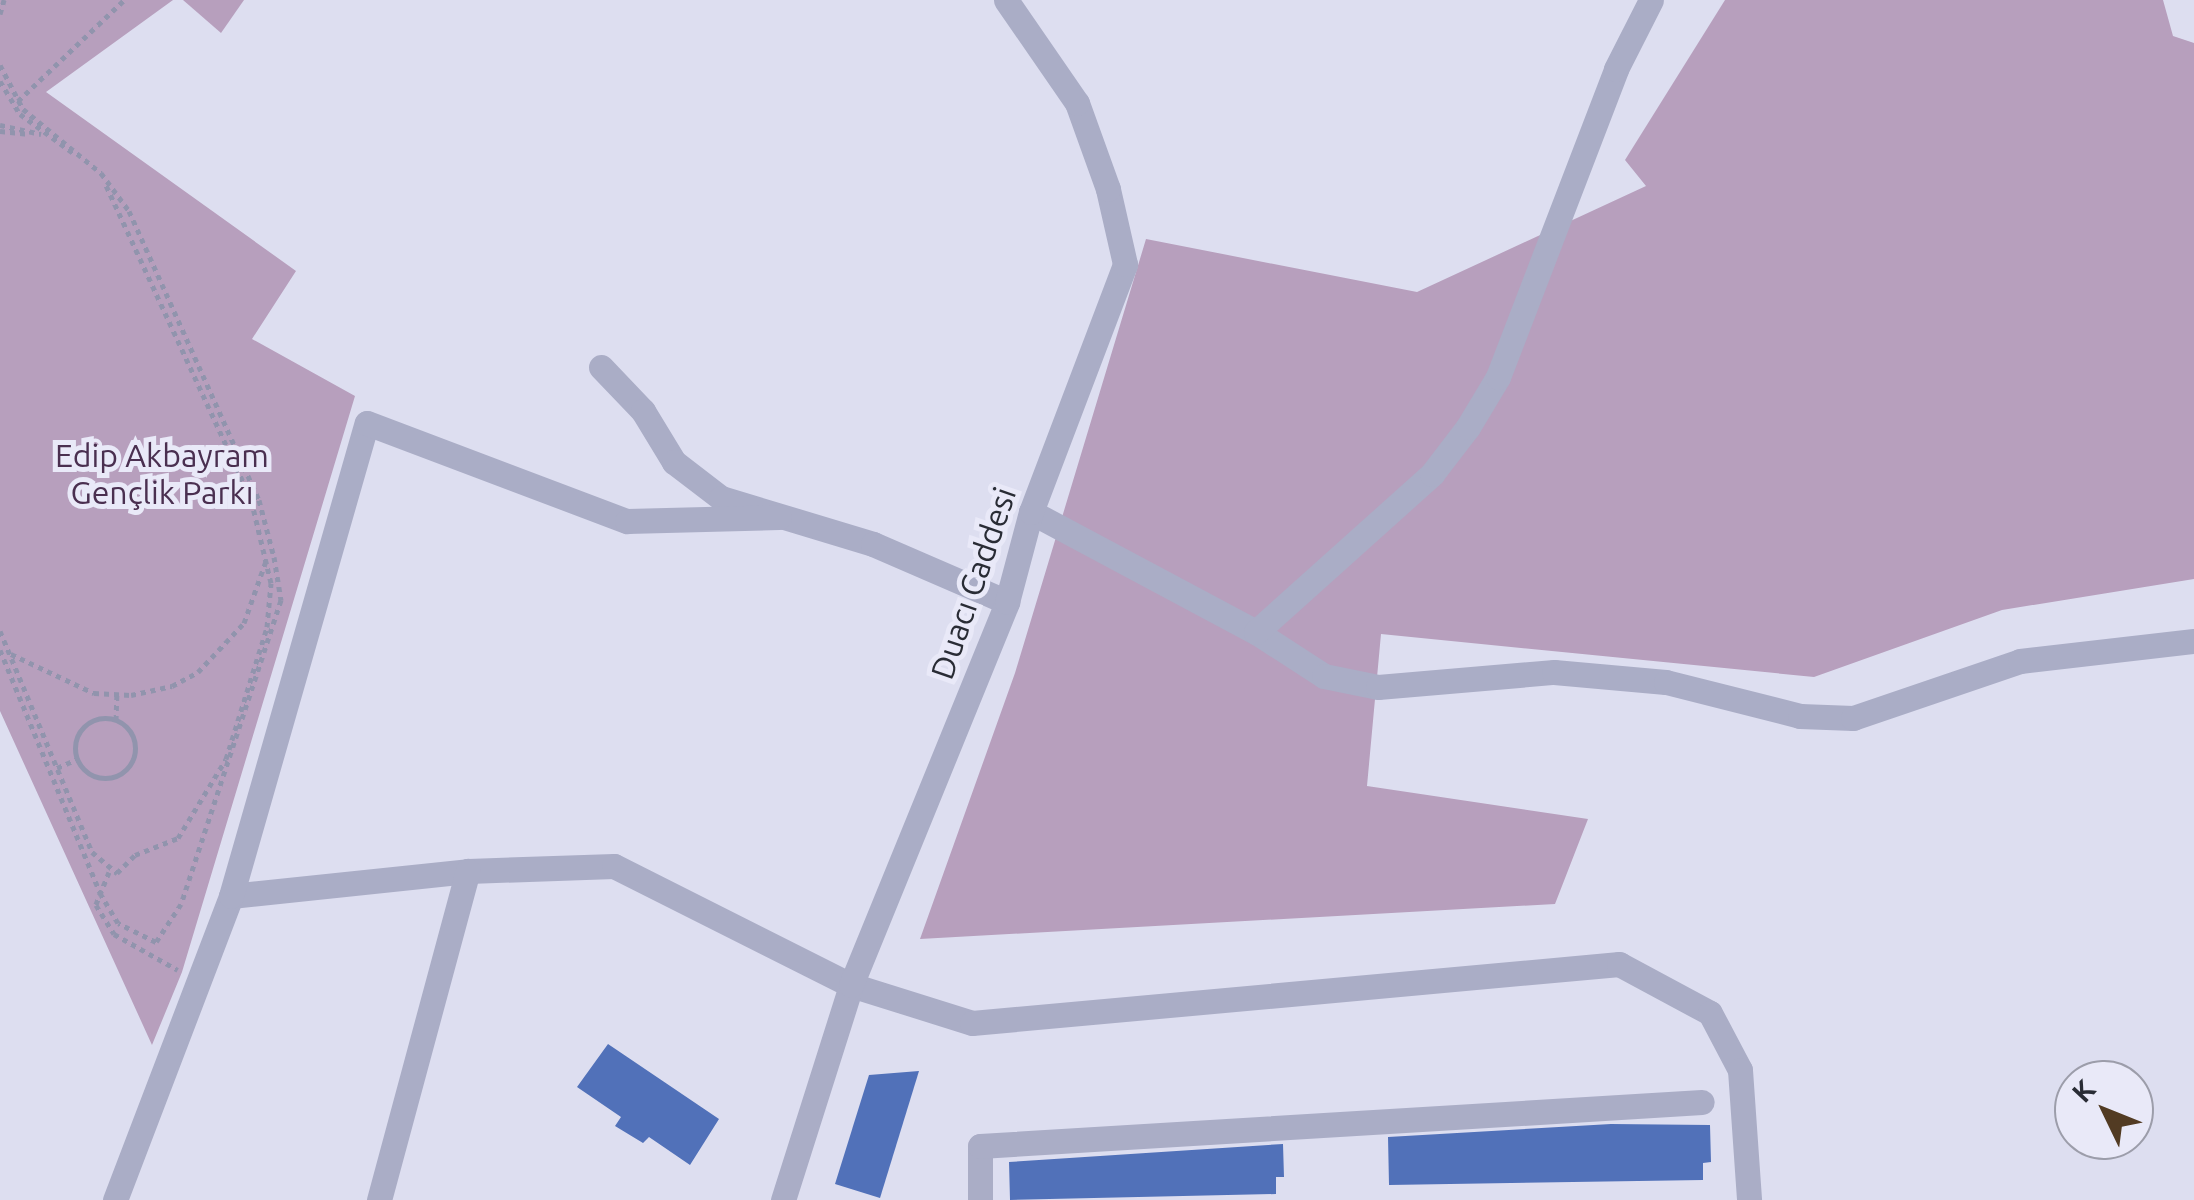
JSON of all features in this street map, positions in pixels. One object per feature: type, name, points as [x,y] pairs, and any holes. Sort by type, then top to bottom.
[{"type":"street","name":"Duacı Caddesi","points":[[782,1200],[851,985],[1007,602],[1031,512],[1125,264],[1108,189],[1076,104],[1006,0]]},
{"type":"street","points":[[1256,632],[1432,474],[1468,426],[1498,377],[1616,69],[1651,0]]},
{"type":"street","points":[[601,367],[697,482],[720,498],[889,550],[1007,602]]},
{"type":"street","points":[[116,1200],[231,896],[366,424],[627,521],[778,517]]},
{"type":"street","points":[[1031,512],[1256,632],[1324,676],[1378,687],[1554,672],[1666,682],[1800,716],[1853,718],[2020,661],[2194,642]]},
{"type":"street","points":[[231,896],[468,871],[614,866],[851,985],[972,1023],[1619,964],[1710,1013],[1740,1070],[1748,1200]]},
{"type":"street","points":[[379,1200],[468,871]]},
{"type":"street","points":[[980,1200],[980,1146],[1702,1102]]},
{"type":"path","points":[[0,14],[4,0]]},
{"type":"path","points":[[16,103],[124,0]]},
{"type":"path","points":[[0,65],[16,103],[101,173],[129,212],[259,500],[280,600],[172,925],[156,942],[135,936],[118,923],[101,894],[0,650]]},
{"type":"path","points":[[0,81],[48,137],[98,173],[123,211],[251,499],[266,558],[268,627],[226,759],[183,834],[161,849],[135,855],[124,870],[110,871]]},
{"type":"path","points":[[0,128],[58,140]]},
{"type":"path","points":[[10,654],[64,682],[117,694],[172,686],[198,672],[244,622],[266,558]]},
{"type":"path","points":[[0,631],[92,852],[110,871]]},
{"type":"path","points":[[116,720],[117,694]]},
{"type":"path","points":[[94,718],[116,720],[132,733],[136,747],[126,770],[101,778],[77,759],[82,727],[94,718]]},
{"type":"path","points":[[57,768],[77,759]]},
{"type":"path","points":[[110,871],[96,905],[114,934],[135,951],[200,978]]},
{"type":"green space","name":"Edip Akbayram Gençlik Parkı","points":[[0,0],[173,0],[46,92],[296,271],[252,339],[355,396],[182,972],[152,1045],[0,711]]},
{"type":"green space","points":[[183,0],[244,0],[221,33]]},
{"type":"green space","points":[[1725,0],[2163,0],[2173,36],[2194,43],[2194,579],[2002,610],[1814,677],[1381,634],[1367,786],[1588,819],[1555,904],[920,939],[1015,673],[1146,239],[1417,292],[1646,186],[1625,160]]},
{"type":"building","points":[[608,1044],[719,1119],[690,1165],[649,1137],[643,1143],[615,1126],[621,1117],[577,1087]]},
{"type":"building","points":[[919,1071],[880,1198],[835,1184],[869,1075]]},
{"type":"building","points":[[1611,1124],[1710,1125],[1711,1162],[1703,1163],[1703,1180],[1389,1185],[1388,1137]]},
{"type":"building","points":[[1283,1144],[1284,1177],[1276,1177],[1276,1194],[1010,1200],[1009,1162]]}]
